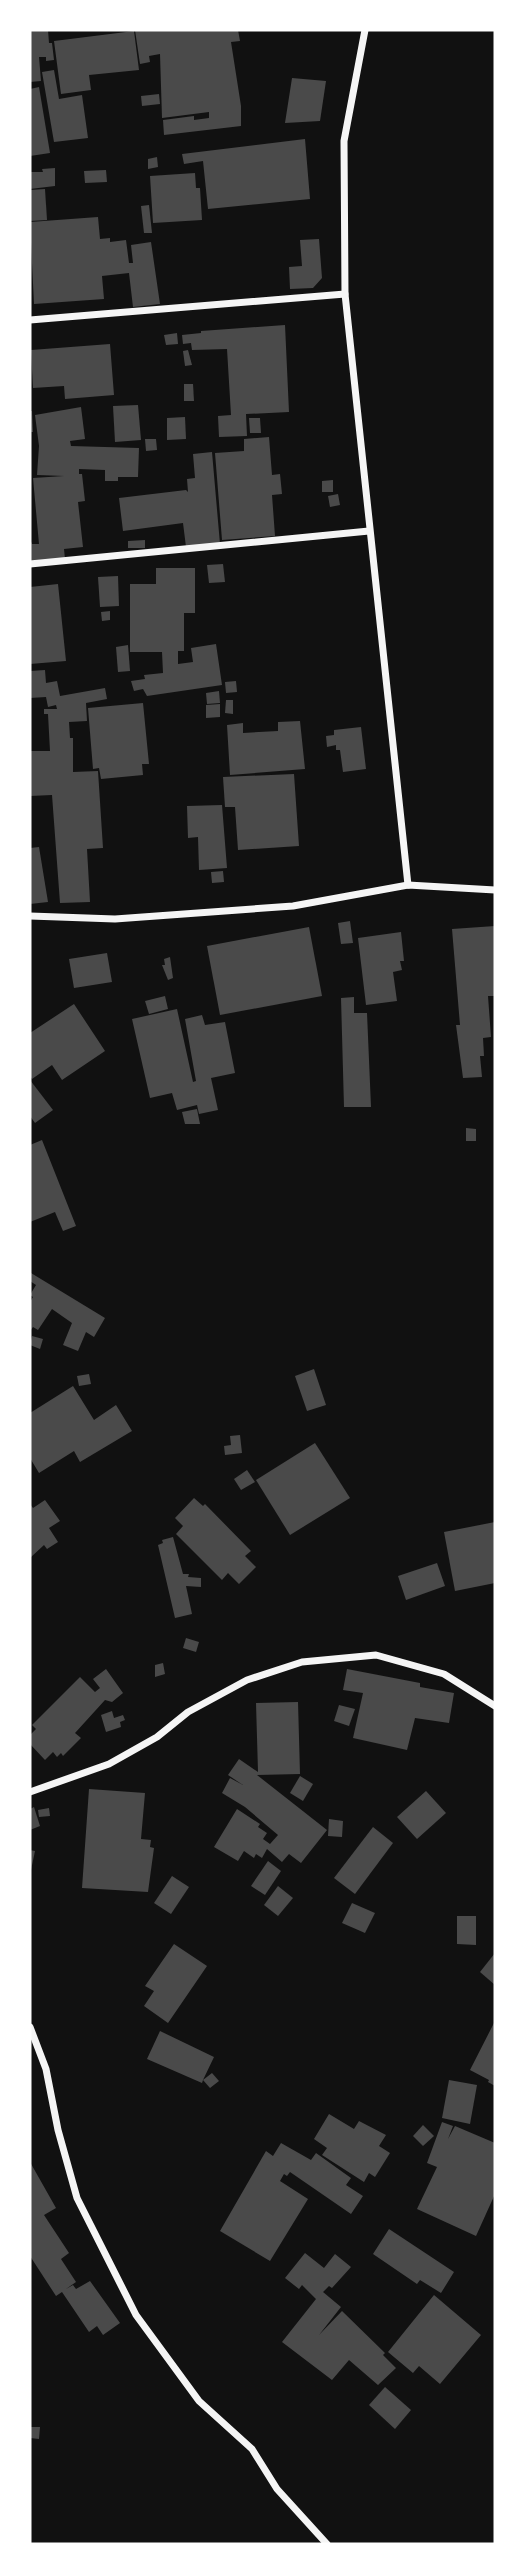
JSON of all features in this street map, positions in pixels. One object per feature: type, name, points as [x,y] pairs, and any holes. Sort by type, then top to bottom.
[{"type":"street","points":[[365,30],[344,141],[345,294],[408,885]]},
{"type":"street","points":[[30,320],[345,294]]},
{"type":"street","points":[[30,564],[369,531]]},
{"type":"street","points":[[30,916],[115,919],[293,906],[408,885],[495,890]]},
{"type":"street","points":[[30,1792],[109,1764],[157,1737],[188,1712],[247,1681],[302,1662],[376,1655],[444,1674],[495,1706]]},
{"type":"street","points":[[30,2027],[46,2069],[58,2130],[77,2198],[136,2315],[199,2401],[251,2449],[277,2489],[327,2544]]},
{"type":"building","points":[[30,30],[48,30],[49,43],[52,43],[54,60],[46,61],[46,57],[39,57],[41,81],[30,82]]},
{"type":"building","points":[[135,30],[238,30],[240,41],[231,42],[241,106],[241,126],[164,135],[163,120],[194,116],[194,120],[209,118],[209,112],[162,118],[160,54],[149,56],[150,62],[140,64]]},
{"type":"building","points":[[134,31],[139,70],[89,75],[91,90],[61,94],[54,41]]},
{"type":"building","points":[[54,70],[59,99],[82,95],[88,138],[54,142],[42,72]]},
{"type":"building","points":[[292,78],[326,81],[320,121],[285,123]]},
{"type":"building","points":[[39,87],[50,153],[30,156],[30,89]]},
{"type":"building","points":[[159,94],[160,104],[142,106],[141,96]]},
{"type":"building","points":[[305,139],[310,199],[208,209],[203,161],[184,164],[182,154]]},
{"type":"building","points":[[157,157],[158,167],[148,169],[148,159]]},
{"type":"building","points":[[55,168],[55,186],[30,189],[30,172]]},
{"type":"building","points":[[106,170],[107,182],[85,183],[84,171]]},
{"type":"building","points":[[195,173],[196,188],[200,188],[202,220],[153,223],[150,176]]},
{"type":"building","points":[[45,189],[47,220],[30,221],[30,190]]},
{"type":"building","points":[[149,205],[152,233],[144,233],[141,206]]},
{"type":"building","points":[[98,217],[100,239],[110,238],[110,242],[126,240],[129,263],[133,263],[131,245],[151,242],[160,304],[133,307],[129,273],[102,276],[104,299],[34,304],[30,222]]},
{"type":"building","points":[[319,239],[322,278],[313,288],[290,289],[289,267],[302,266],[300,240]]},
{"type":"building","points":[[285,325],[289,412],[246,414],[247,436],[219,437],[218,416],[231,415],[227,349],[192,350],[191,343],[183,344],[182,335],[201,331]]},
{"type":"building","points":[[177,333],[178,344],[166,345],[164,335]]},
{"type":"building","points":[[110,344],[114,395],[65,399],[64,386],[33,388],[31,350]]},
{"type":"building","points":[[188,350],[192,365],[185,366],[183,351]]},
{"type":"building","points":[[184,384],[193,384],[194,401],[184,401]]},
{"type":"building","points":[[138,405],[141,440],[115,442],[113,406]]},
{"type":"building","points":[[81,407],[85,439],[70,441],[71,446],[139,448],[138,477],[118,477],[118,481],[105,481],[105,470],[79,469],[85,501],[78,502],[83,547],[64,549],[65,559],[30,563],[30,539],[32,544],[39,544],[33,478],[64,476],[37,475],[39,446],[35,415]]},
{"type":"building","points":[[32,411],[33,432],[30,432]]},
{"type":"building","points":[[185,417],[186,439],[167,440],[167,418]]},
{"type":"building","points":[[249,418],[260,418],[261,433],[250,433]]},
{"type":"building","points":[[269,437],[272,475],[280,474],[282,494],[272,495],[275,536],[222,540],[215,453],[244,451],[244,439]]},
{"type":"building","points":[[145,439],[156,439],[157,450],[146,451]]},
{"type":"building","points":[[212,452],[220,544],[186,547],[183,523],[123,531],[119,498],[186,490],[188,492],[187,479],[195,478],[193,454]]},
{"type":"building","points":[[333,480],[333,492],[322,492],[322,481]]},
{"type":"building","points":[[338,494],[340,505],[330,507],[328,496]]},
{"type":"building","points":[[145,540],[145,548],[128,548],[128,541]]},
{"type":"building","points":[[223,564],[225,582],[209,583],[207,565]]},
{"type":"building","points":[[156,568],[195,568],[195,613],[184,613],[184,651],[178,651],[178,664],[193,662],[191,648],[216,644],[222,685],[147,696],[143,689],[134,691],[131,681],[145,679],[144,675],[163,673],[162,652],[130,652],[130,584],[156,584]]},
{"type":"building","points":[[118,576],[119,606],[100,607],[98,577]]},
{"type":"building","points":[[58,584],[66,661],[30,664],[30,587]]},
{"type":"building","points":[[110,611],[110,620],[102,621],[101,612]]},
{"type":"building","points":[[128,645],[130,671],[118,672],[116,647]]},
{"type":"building","points":[[45,670],[46,683],[57,681],[60,696],[105,688],[107,699],[86,703],[87,721],[69,722],[70,738],[73,738],[73,772],[98,771],[103,848],[87,849],[90,902],[60,903],[52,795],[30,796],[30,751],[50,751],[48,714],[44,714],[44,709],[57,709],[56,705],[48,707],[46,697],[30,698],[30,671]]},
{"type":"building","points":[[236,681],[237,692],[226,693],[225,682]]},
{"type":"building","points":[[219,691],[220,703],[207,704],[206,693]]},
{"type":"building","points":[[226,700],[233,700],[233,714],[225,713]]},
{"type":"building","points":[[143,703],[149,764],[142,764],[143,775],[101,779],[99,768],[93,769],[88,708]]},
{"type":"building","points":[[220,704],[220,717],[206,718],[206,705]]},
{"type":"building","points":[[300,721],[305,769],[230,775],[227,725],[243,723],[243,733],[278,731],[278,722]]},
{"type":"building","points":[[361,727],[366,769],[343,772],[340,750],[336,750],[336,745],[327,747],[326,736],[334,735],[334,730]]},
{"type":"building","points":[[294,774],[299,846],[238,850],[235,807],[225,807],[223,777]]},
{"type":"building","points":[[222,805],[227,868],[199,870],[198,837],[188,838],[187,806]]},
{"type":"building","points":[[39,847],[48,902],[30,904],[30,848]]},
{"type":"building","points":[[223,871],[224,882],[212,883],[211,872]]},
{"type":"building","points":[[350,921],[353,943],[341,944],[338,923]]},
{"type":"building","points":[[495,926],[495,996],[488,996],[491,1037],[483,1038],[484,1056],[480,1056],[482,1077],[463,1078],[456,1025],[460,1025],[452,929]]},
{"type":"building","points":[[309,927],[322,996],[220,1015],[207,946]]},
{"type":"building","points":[[401,932],[404,961],[400,961],[402,970],[393,972],[397,1001],[366,1005],[358,938]]},
{"type":"building","points":[[107,953],[112,982],[74,988],[69,959]]},
{"type":"building","points":[[170,957],[173,978],[168,980],[162,965],[165,965],[164,959]]},
{"type":"building","points":[[165,996],[168,1009],[149,1014],[145,1001]]},
{"type":"building","points":[[354,997],[354,1013],[367,1013],[371,1107],[344,1107],[341,998]]},
{"type":"building","points":[[74,1004],[105,1051],[62,1080],[52,1065],[32,1079],[30,1033]]},
{"type":"building","points":[[177,1009],[193,1082],[196,1081],[185,1019],[202,1015],[205,1025],[225,1022],[235,1073],[211,1078],[218,1110],[199,1114],[197,1105],[177,1110],[172,1093],[150,1098],[132,1019]]},
{"type":"building","points":[[30,1080],[53,1110],[35,1123],[30,1116]]},
{"type":"building","points":[[197,1109],[200,1124],[185,1124],[182,1112]]},
{"type":"building","points":[[466,1128],[476,1129],[476,1141],[466,1141]]},
{"type":"building","points":[[42,1140],[76,1226],[63,1231],[55,1212],[30,1222],[30,1145]]},
{"type":"building","points":[[31,1273],[105,1318],[94,1337],[86,1332],[78,1351],[63,1345],[72,1323],[52,1309],[38,1330],[33,1327],[30,1331],[30,1302],[33,1297],[30,1295],[36,1285],[30,1281]]},
{"type":"building","points":[[32,1336],[43,1339],[40,1349],[30,1345]]},
{"type":"building","points":[[314,1369],[326,1405],[307,1411],[295,1376]]},
{"type":"building","points":[[89,1374],[91,1384],[79,1386],[77,1376]]},
{"type":"building","points":[[73,1386],[94,1420],[116,1405],[132,1431],[80,1462],[74,1451],[39,1473],[30,1458],[30,1413]]},
{"type":"building","points":[[240,1435],[242,1453],[225,1455],[224,1446],[231,1445],[230,1436]]},
{"type":"building","points":[[315,1443],[350,1498],[290,1535],[256,1480]]},
{"type":"building","points":[[247,1470],[255,1482],[241,1490],[234,1479]]},
{"type":"building","points":[[194,1498],[203,1506],[205,1504],[251,1551],[245,1556],[256,1567],[239,1584],[228,1573],[222,1580],[176,1534],[183,1526],[175,1518]]},
{"type":"building","points":[[45,1500],[60,1521],[49,1528],[58,1542],[47,1549],[44,1545],[30,1558],[30,1504],[33,1508]]},
{"type":"building","points":[[495,1522],[495,1583],[455,1591],[444,1532]]},
{"type":"building","points":[[173,1537],[183,1574],[201,1578],[201,1587],[186,1586],[192,1614],[175,1618],[158,1545],[163,1543],[162,1540]]},
{"type":"building","points":[[437,1563],[445,1586],[406,1600],[398,1576]]},
{"type":"building","points":[[186,1638],[199,1642],[196,1652],[183,1648]]},
{"type":"building","points":[[163,1663],[165,1674],[155,1677],[155,1665]]},
{"type":"building","points":[[106,1669],[123,1693],[112,1702],[105,1700],[75,1733],[81,1738],[63,1756],[61,1753],[57,1757],[53,1752],[45,1760],[30,1744],[30,1735],[36,1729],[32,1725],[80,1677],[95,1692],[100,1688],[93,1679]]},
{"type":"building","points":[[347,1669],[420,1683],[420,1687],[454,1693],[449,1723],[415,1718],[407,1750],[353,1738],[363,1693],[343,1690]]},
{"type":"building","points":[[298,1702],[300,1774],[257,1775],[327,1830],[301,1863],[289,1854],[282,1862],[267,1849],[262,1858],[256,1854],[254,1858],[244,1851],[238,1861],[214,1847],[237,1809],[260,1824],[258,1827],[267,1833],[263,1839],[270,1844],[278,1835],[245,1807],[222,1793],[230,1778],[243,1785],[228,1775],[239,1759],[258,1772],[256,1703]]},
{"type":"building","points":[[339,1705],[355,1709],[349,1726],[334,1721]]},
{"type":"building","points":[[112,1711],[114,1718],[123,1715],[125,1720],[120,1722],[121,1727],[106,1732],[101,1715]]},
{"type":"building","points":[[300,1776],[313,1784],[303,1801],[290,1793]]},
{"type":"building","points":[[89,1789],[145,1793],[141,1839],[151,1840],[150,1847],[154,1848],[148,1892],[82,1888]]},
{"type":"building","points":[[426,1791],[446,1813],[417,1839],[397,1817]]},
{"type":"building","points":[[34,1807],[40,1826],[30,1830],[30,1809]]},
{"type":"building","points":[[49,1808],[50,1816],[39,1817],[38,1810]]},
{"type":"building","points":[[329,1819],[343,1821],[342,1837],[328,1836]]},
{"type":"building","points":[[373,1827],[393,1843],[355,1894],[334,1878]]},
{"type":"building","points":[[30,1850],[35,1851],[31,1870],[30,1869]]},
{"type":"building","points":[[268,1861],[281,1871],[265,1895],[251,1886]]},
{"type":"building","points":[[172,1876],[189,1887],[171,1914],[154,1903]]},
{"type":"building","points":[[278,1886],[293,1898],[278,1916],[264,1905]]},
{"type":"building","points":[[352,1903],[375,1913],[365,1933],[342,1923]]},
{"type":"building","points":[[457,1916],[476,1916],[476,1945],[457,1944]]},
{"type":"building","points":[[174,1944],[207,1966],[168,2023],[144,2006],[154,1991],[145,1986]]},
{"type":"building","points":[[495,1953],[495,1985],[480,1972]]},
{"type":"building","points":[[495,2021],[495,2086],[470,2070]]},
{"type":"building","points":[[160,2031],[214,2057],[202,2083],[147,2059]]},
{"type":"building","points":[[212,2073],[219,2081],[210,2088],[203,2080]]},
{"type":"building","points":[[449,2080],[477,2085],[470,2124],[442,2118]]},
{"type":"building","points":[[329,2114],[354,2129],[359,2121],[386,2135],[379,2146],[390,2153],[375,2177],[369,2173],[364,2182],[322,2155],[327,2148],[314,2139]]},
{"type":"building","points":[[442,2122],[453,2126],[448,2139],[455,2126],[495,2143],[495,2194],[476,2236],[417,2209],[437,2167],[427,2163]]},
{"type":"building","points":[[423,2125],[434,2136],[423,2146],[413,2136]]},
{"type":"building","points":[[281,2143],[311,2160],[316,2153],[351,2178],[346,2185],[363,2196],[351,2214],[290,2172],[287,2176],[284,2174],[280,2181],[308,2199],[270,2261],[220,2231],[266,2151],[273,2156]]},
{"type":"building","points":[[30,2162],[56,2208],[44,2215],[69,2253],[61,2259],[76,2282],[66,2289],[73,2285],[76,2289],[90,2281],[120,2323],[103,2335],[97,2326],[89,2332],[62,2292],[56,2296],[30,2256]]},
{"type":"building","points":[[389,2229],[454,2272],[441,2293],[420,2280],[417,2284],[373,2254]]},
{"type":"building","points":[[305,2253],[324,2268],[335,2254],[351,2267],[332,2288],[329,2286],[323,2292],[341,2307],[319,2335],[342,2311],[385,2353],[383,2355],[396,2368],[378,2385],[349,2360],[332,2380],[282,2342],[316,2299],[302,2285],[299,2289],[285,2278]]},
{"type":"building","points":[[434,2295],[481,2335],[440,2384],[419,2366],[413,2373],[388,2352]]},
{"type":"building","points":[[385,2387],[411,2410],[395,2429],[369,2405]]},
{"type":"building","points":[[30,2427],[40,2427],[39,2439],[30,2438]]}]
